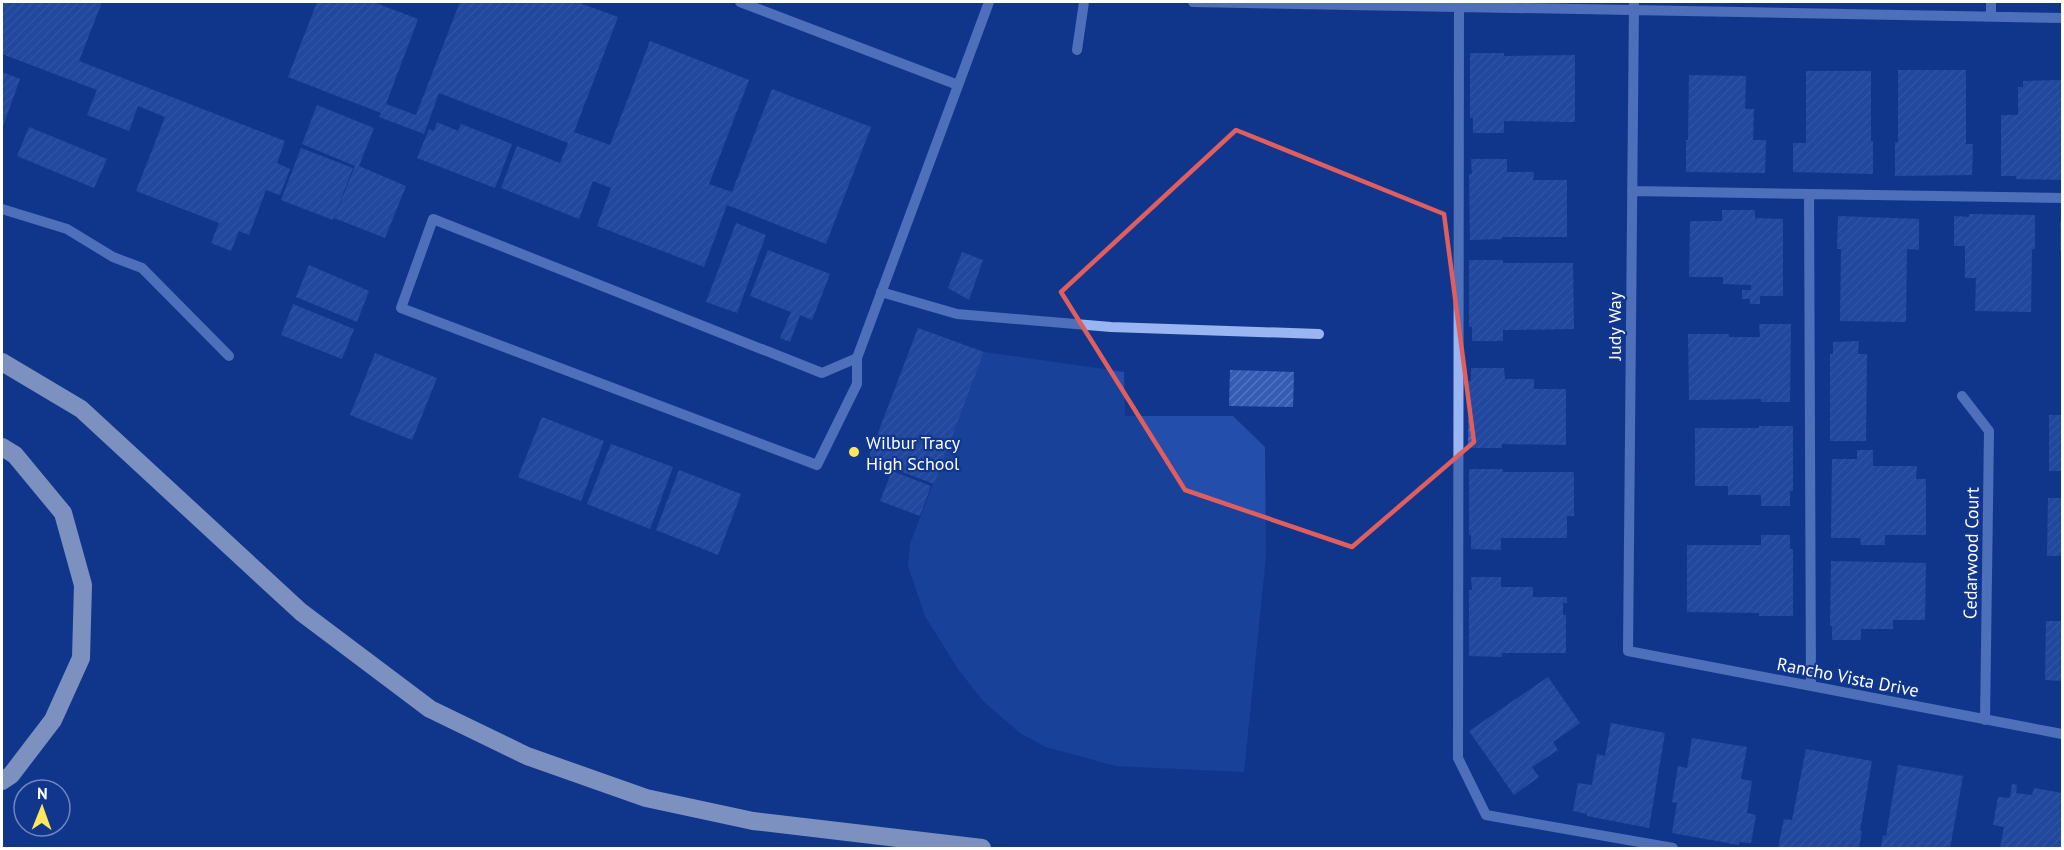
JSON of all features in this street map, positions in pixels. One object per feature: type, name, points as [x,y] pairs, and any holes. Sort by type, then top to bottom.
[{"type":"highway","points":[[2,362],[81,410],[301,612],[430,709],[526,756],[646,798],[753,821],[982,849]]},
{"type":"highway","points":[[2,447],[15,455],[63,513],[83,585],[81,658],[53,720],[11,775],[2,781]]},
{"type":"street","points":[[740,2],[958,85]]},
{"type":"street","points":[[857,358],[822,373],[433,219],[401,308],[817,465],[857,384],[857,358],[989,2]]},
{"type":"street","points":[[1077,50],[1084,2]]},
{"type":"street","points":[[1193,2],[1634,6],[1813,13],[2062,18]]},
{"type":"street","points":[[1813,2],[1813,13]]},
{"type":"street","points":[[1991,2],[1991,16]]},
{"type":"street","points":[[1459,4],[1458,758],[1486,814],[1673,849]]},
{"type":"street","name":"Judy Way","points":[[1628,651],[1634,6]]},
{"type":"street","points":[[1632,191],[2062,198]]},
{"type":"street","points":[[1809,194],[1811,686]]},
{"type":"street","points":[[2,209],[67,229],[113,257],[142,268],[229,356]]},
{"type":"street","points":[[881,292],[957,314],[1112,327],[1319,334]]},
{"type":"street","name":"Cedarwood Court","points":[[1962,396],[1989,431],[1985,720]]},
{"type":"street","name":"Rancho Vista Drive","points":[[1628,651],[2062,734]]},
{"type":"highlighted area","points":[[1236,130],[1444,214],[1474,442],[1352,547],[1185,490],[1061,292]]},
{"type":"shaded area","points":[[984,352],[1124,372],[1125,416],[1233,416],[1265,447],[1266,556],[1244,772],[1116,766],[1046,747],[1020,733],[984,702],[958,669],[925,616],[908,566],[910,544]]},
{"type":"building","points":[[2,2],[102,2],[79,61],[285,141],[277,163],[290,169],[280,195],[266,190],[249,235],[239,231],[231,251],[211,243],[219,223],[136,191],[165,117],[138,106],[129,131],[87,115],[97,90],[2,54]]},
{"type":"building","points":[[317,2],[373,2],[418,19],[386,104],[416,115],[460,2],[577,2],[618,17],[574,132],[610,145],[650,41],[749,80],[709,184],[732,192],[772,89],[871,127],[826,244],[727,205],[704,267],[597,226],[611,188],[593,181],[579,219],[501,188],[517,146],[560,163],[568,143],[439,93],[424,134],[379,117],[381,113],[288,77]]},
{"type":"building","points":[[1470,53],[1504,53],[1504,56],[1575,55],[1575,122],[1504,121],[1504,133],[1473,133],[1473,118],[1470,118]]},
{"type":"building","points":[[1898,70],[1966,70],[1966,144],[1973,144],[1972,175],[1895,176],[1895,142],[1898,142]]},
{"type":"building","points":[[1806,71],[1871,71],[1873,174],[1793,172],[1793,143],[1806,143]]},
{"type":"building","points":[[2,72],[20,79],[2,129]]},
{"type":"building","points":[[1689,75],[1746,76],[1745,109],[1754,109],[1753,140],[1766,140],[1765,173],[1686,172]]},
{"type":"building","points":[[2062,80],[2062,180],[2016,179],[2016,176],[2001,176],[2001,115],[2018,115],[2018,87],[2023,87],[2023,81]]},
{"type":"building","points":[[317,105],[374,128],[359,166],[406,186],[385,238],[334,218],[355,166],[302,144]]},
{"type":"building","points":[[437,122],[458,131],[461,124],[512,144],[495,188],[417,158],[429,129],[434,131]]},
{"type":"building","points":[[29,127],[107,159],[94,188],[17,156]]},
{"type":"building","points":[[301,148],[353,168],[333,220],[281,200]]},
{"type":"building","points":[[1471,159],[1507,159],[1507,172],[1534,172],[1533,180],[1567,180],[1567,237],[1502,237],[1502,239],[1470,240],[1469,174],[1472,174]]},
{"type":"building","points":[[1722,210],[1755,210],[1755,218],[1783,219],[1783,296],[1760,296],[1760,304],[1750,304],[1750,299],[1742,299],[1742,290],[1751,290],[1751,285],[1723,284],[1723,277],[1689,277],[1690,221],[1722,221]]},
{"type":"building","points":[[1969,214],[2035,215],[2031,312],[1975,311],[1976,278],[1965,278],[1965,246],[1954,246],[1954,216],[1969,217]]},
{"type":"building","points":[[1838,216],[1919,219],[1919,250],[1907,249],[1906,322],[1840,321],[1841,249],[1837,249]]},
{"type":"building","points":[[2060,221],[2062,221],[2062,251],[2060,251]]},
{"type":"building","points":[[736,223],[766,235],[737,313],[706,302]]},
{"type":"building","points":[[768,250],[830,274],[812,320],[800,315],[790,342],[780,338],[791,312],[750,296]]},
{"type":"building","points":[[962,252],[983,260],[969,300],[948,288]]},
{"type":"building","points":[[1469,260],[1503,260],[1503,263],[1573,263],[1574,329],[1503,330],[1503,341],[1472,341],[1472,327],[1469,327]]},
{"type":"building","points":[[309,265],[369,291],[357,322],[296,297]]},
{"type":"building","points":[[293,304],[354,329],[342,359],[281,335]]},
{"type":"building","points":[[1759,324],[1791,324],[1790,402],[1761,402],[1761,399],[1689,400],[1688,334],[1760,337]]},
{"type":"building","points":[[918,328],[984,352],[934,484],[868,459]]},
{"type":"building","points":[[1859,341],[1858,354],[1867,354],[1866,441],[1830,441],[1830,354],[1833,354],[1833,342]]},
{"type":"building","points":[[375,353],[437,378],[412,440],[350,415]]},
{"type":"building","points":[[1471,368],[1504,368],[1505,379],[1534,379],[1534,389],[1566,389],[1566,445],[1502,444],[1502,448],[1468,448]]},
{"type":"building","points":[[1230,370],[1294,372],[1293,407],[1229,406]]},
{"type":"building","points":[[2049,415],[2062,415],[2062,471],[2049,471]]},
{"type":"building","points":[[542,417],[604,441],[581,501],[518,477]]},
{"type":"building","points":[[1759,426],[1793,426],[1793,491],[1790,491],[1790,506],[1761,506],[1761,495],[1728,495],[1728,486],[1695,486],[1695,428],[1759,428]]},
{"type":"building","points":[[611,444],[673,467],[650,529],[587,504]]},
{"type":"building","points":[[1857,450],[1873,450],[1873,466],[1917,466],[1916,479],[1926,479],[1926,535],[1885,535],[1885,545],[1861,545],[1860,538],[1831,538],[1832,459],[1857,459]]},
{"type":"building","points":[[1469,469],[1503,469],[1503,472],[1574,472],[1574,516],[1567,516],[1567,538],[1501,538],[1501,550],[1471,549]]},
{"type":"building","points":[[679,470],[741,494],[718,555],[656,530]]},
{"type":"building","points":[[892,471],[931,486],[920,516],[880,501]]},
{"type":"building","points":[[2048,498],[2062,498],[2062,556],[2047,556]]},
{"type":"building","points":[[1761,535],[1790,535],[1790,549],[1793,549],[1793,616],[1687,612],[1687,545],[1761,545]]},
{"type":"building","points":[[1831,561],[1926,563],[1925,620],[1893,620],[1893,629],[1861,629],[1861,640],[1832,640],[1832,626],[1830,626]]},
{"type":"building","points":[[1471,577],[1501,577],[1501,587],[1533,587],[1533,597],[1567,597],[1567,603],[1563,603],[1563,615],[1566,615],[1566,653],[1502,653],[1502,657],[1469,656]]},
{"type":"building","points":[[2046,621],[2062,621],[2062,681],[2045,680]]},
{"type":"building","points":[[1548,677],[1580,723],[1553,742],[1558,750],[1532,767],[1539,777],[1514,795],[1469,731]]},
{"type":"building","points":[[1611,723],[1665,733],[1649,828],[1587,816],[1587,814],[1573,811],[1578,783],[1592,785],[1597,754],[1605,756]]},
{"type":"building","points":[[1692,738],[1747,747],[1741,779],[1752,781],[1747,813],[1756,815],[1751,843],[1739,842],[1739,845],[1672,833],[1677,803],[1672,802],[1678,766],[1687,768]]},
{"type":"building","points":[[1806,749],[1872,761],[1859,848],[1778,848],[1784,819],[1792,820]]},
{"type":"building","points":[[1898,765],[1963,776],[1950,848],[1881,848],[1883,835],[1886,836]]},
{"type":"building","points":[[2012,784],[2017,785],[2016,793],[2032,795],[2034,788],[2062,793],[2062,848],[2000,848],[2004,827],[1993,825],[1998,797],[2010,798]]},
{"type":"place","name":"Wilbur Tracy High School","points":[[854,452]]}]
